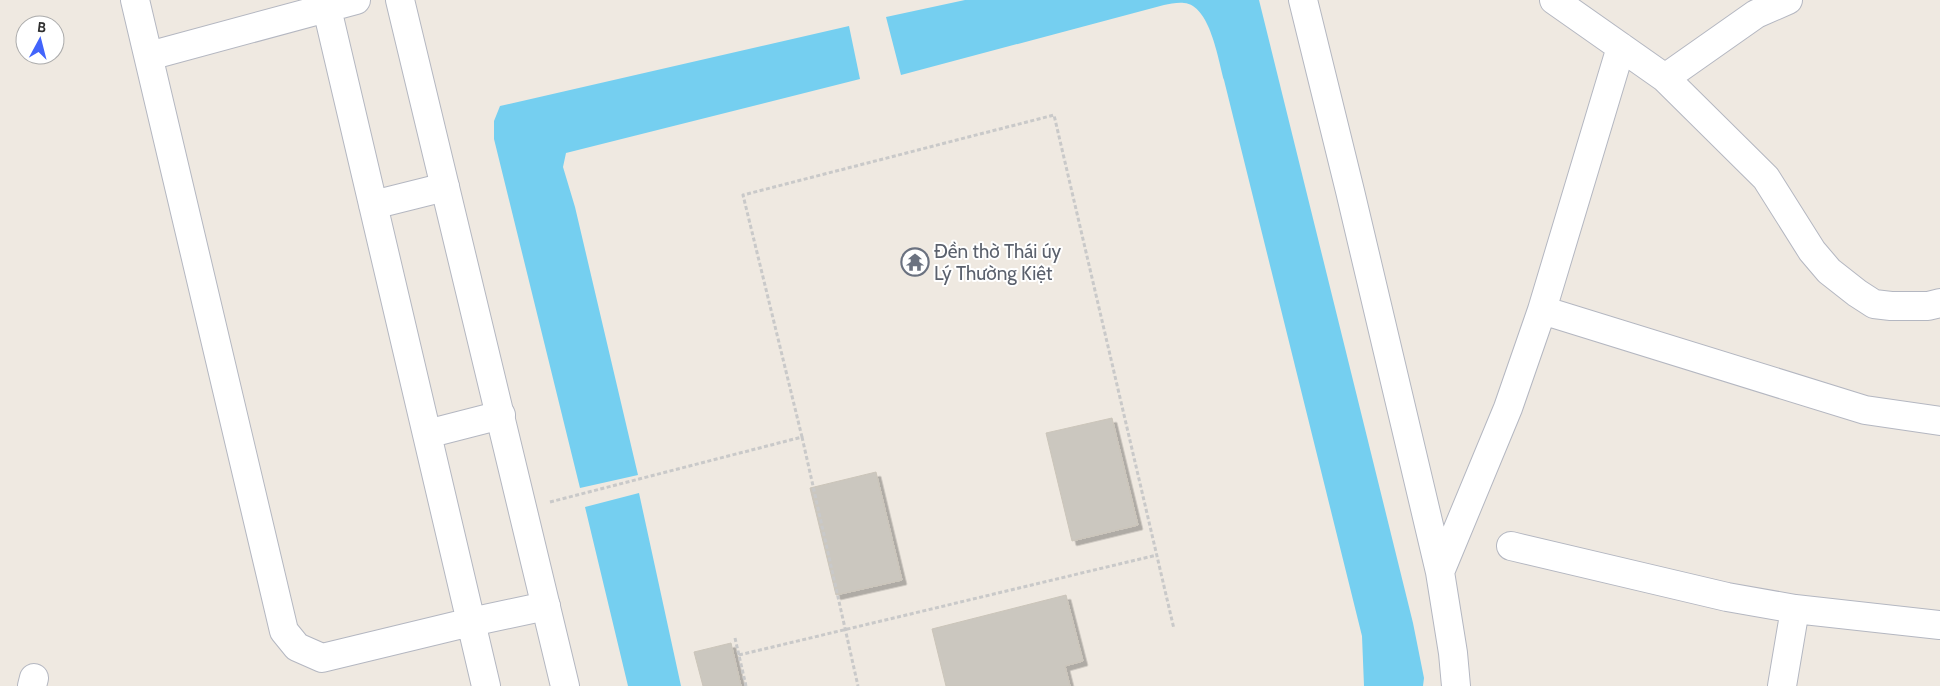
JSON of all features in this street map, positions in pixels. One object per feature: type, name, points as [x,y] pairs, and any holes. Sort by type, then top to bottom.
[{"type":"street","points":[[135,0],[284,631],[297,647],[322,658],[546,606]]},
{"type":"street","points":[[149,56],[326,4],[356,0]]},
{"type":"street","points":[[400,0],[565,686]]},
{"type":"street","points":[[1303,0],[1440,572],[1453,653],[1456,686]]},
{"type":"street","points":[[1554,0],[1665,78],[1766,178],[1812,251],[1829,271],[1874,304],[1892,306],[1940,304]]},
{"type":"street","points":[[1665,78],[1756,14],[1788,0]]},
{"type":"street","points":[[326,4],[486,686]]},
{"type":"street","points":[[1440,572],[1508,408],[1542,310],[1620,47]]},
{"type":"street","points":[[373,205],[445,187]]},
{"type":"street","points":[[1542,310],[1865,410],[1940,421]]},
{"type":"street","points":[[427,434],[501,415]]},
{"type":"street","points":[[1512,546],[1727,597],[1795,608],[1940,626]]},
{"type":"street","points":[[1782,686],[1795,608]]},
{"type":"path","points":[[858,686],[802,437],[743,195],[1054,115],[1174,629]]},
{"type":"path","points":[[550,502],[802,437]]},
{"type":"path","points":[[739,655],[1157,555]]},
{"type":"path","points":[[735,638],[746,686]]},
{"type":"water","points":[[965,0],[1259,0],[1413,623],[1424,678],[1423,686],[1364,686],[1362,636],[1219,59],[1212,34],[1200,13],[1193,6],[1184,3],[1164,5],[901,75],[886,17]]},
{"type":"water","points":[[849,26],[860,79],[566,153],[563,167],[575,207],[638,475],[580,488],[494,139],[494,121],[500,106]]},
{"type":"water","points":[[639,493],[681,686],[628,686],[585,507]]},
{"type":"building","points":[[1112,418],[1138,525],[1072,541],[1046,433]]},
{"type":"building","points":[[876,472],[902,580],[836,595],[810,488]]},
{"type":"building","points":[[1066,595],[1083,661],[1065,666],[1070,686],[946,686],[932,629]]},
{"type":"building","points":[[731,643],[741,686],[703,686],[694,652]]},
{"type":"place","name":"Đền thờ Thái úy Lý Thường Kiệt","points":[[915,262]]}]
